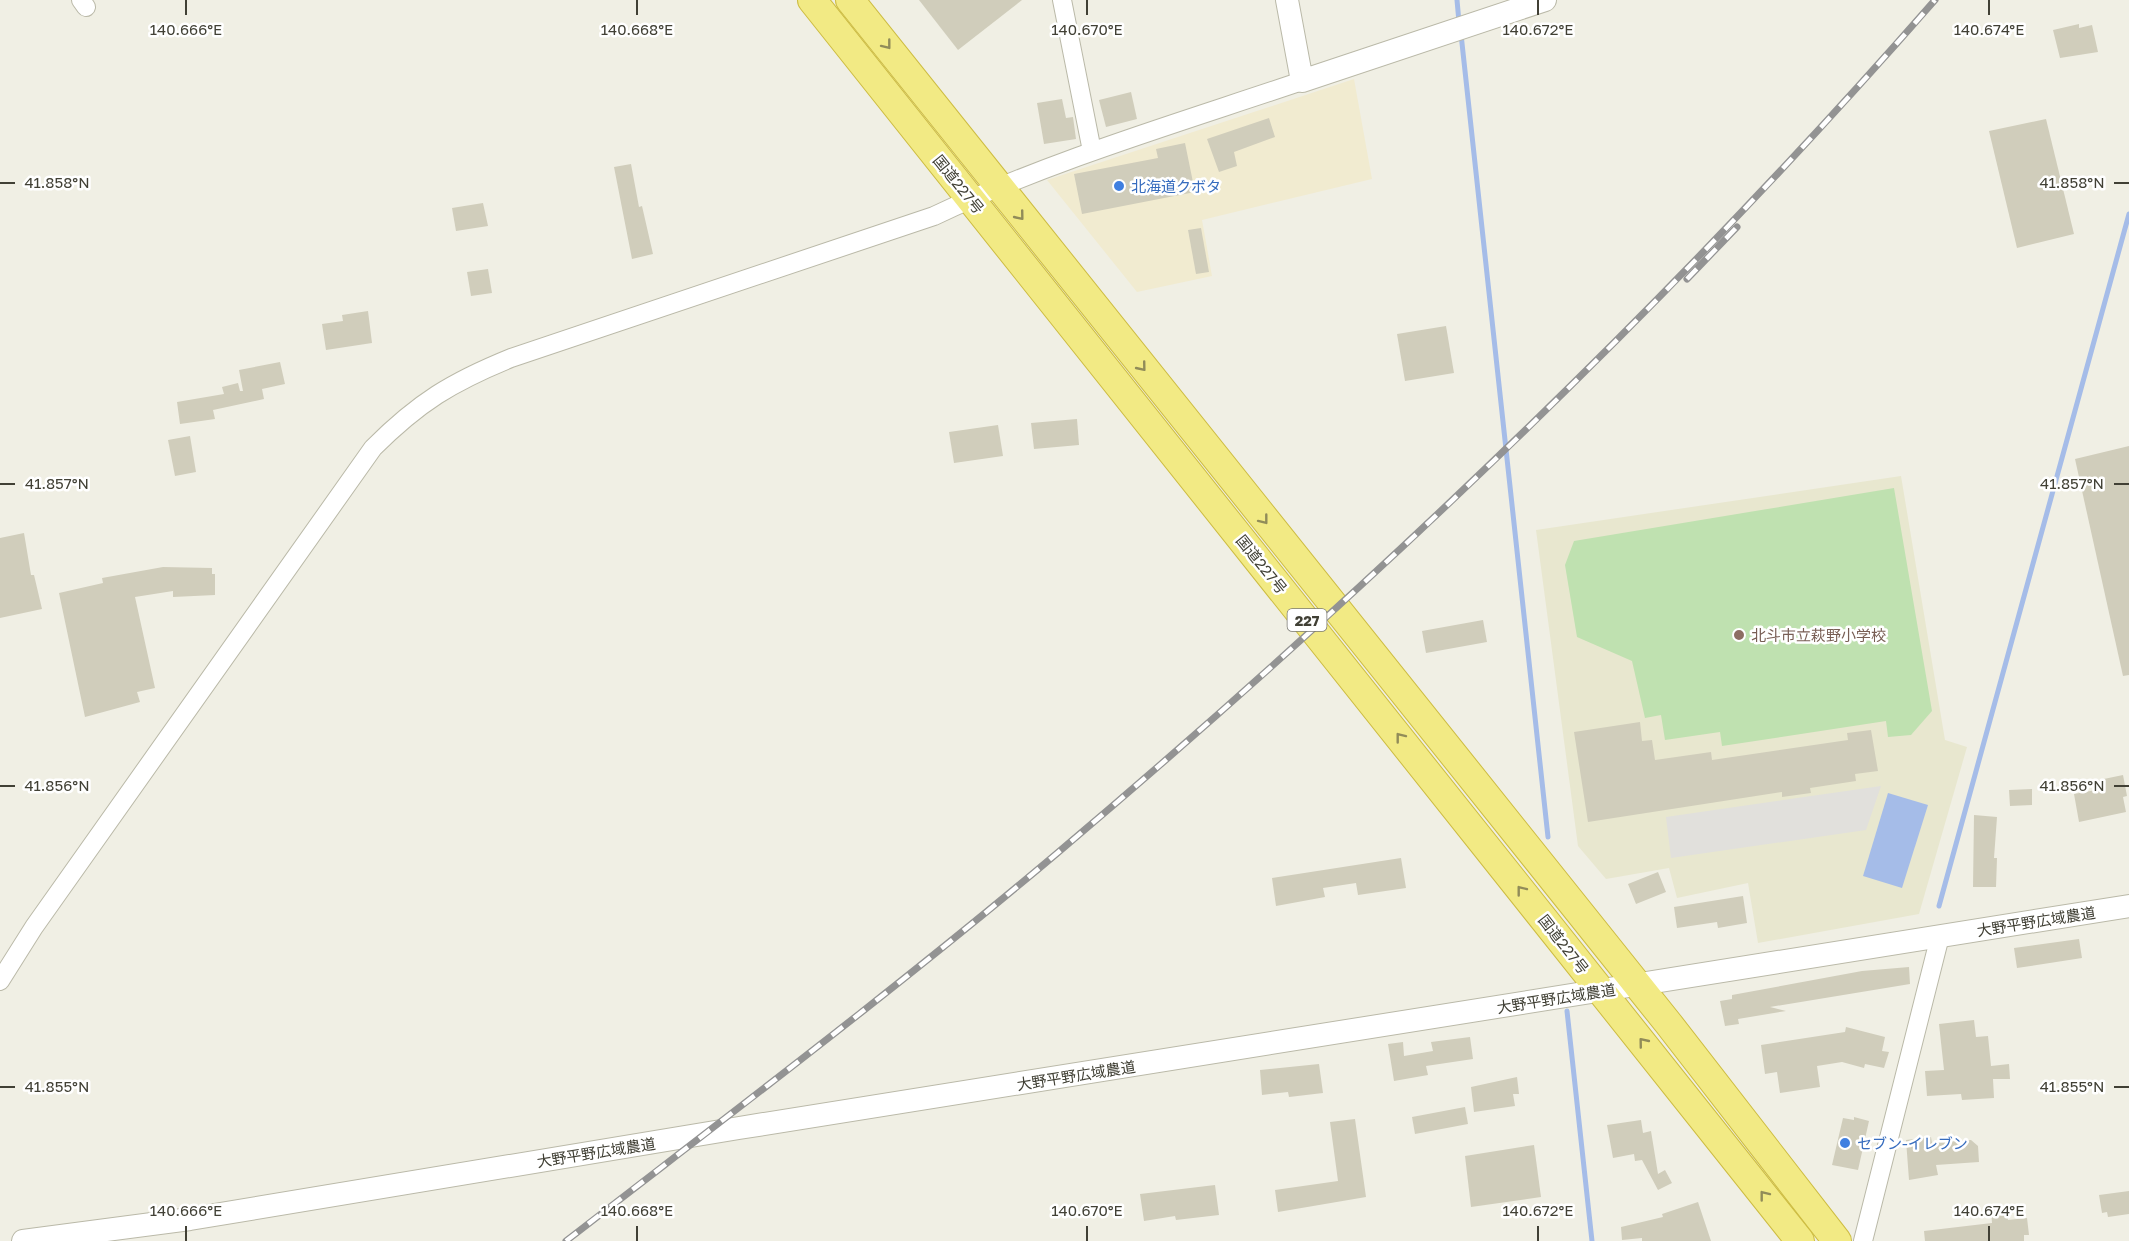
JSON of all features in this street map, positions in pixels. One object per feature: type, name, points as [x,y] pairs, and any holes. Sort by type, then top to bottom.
[{"type":"highway","name":"国道227号","points":[[812,0],[1800,1241]]},
{"type":"highway","name":"国道227号","points":[[850,0],[997,187],[1637,985],[1837,1241]]},
{"type":"street","points":[[1062,0],[1092,151]]},
{"type":"street","points":[[1287,0],[1302,81]]},
{"type":"street","points":[[0,981],[34,927],[366,458],[397,424],[420,405],[454,383],[511,358],[934,216],[997,187],[1092,151],[1545,0]]},
{"type":"street","name":"大野平野広域農道","points":[[23,1241],[202,1217],[2129,906]]},
{"type":"street","points":[[1863,1241],[1940,936]]},
{"type":"shaded area","points":[[1354,79],[1372,179],[1202,220],[1212,276],[1137,292],[1047,180]]},
{"type":"shaded area","name":"北斗市立萩野小学校","points":[[1901,476],[1945,740],[1967,747],[1919,914],[1758,943],[1748,883],[1677,898],[1669,868],[1606,879],[1578,846],[1536,530]]},
{"type":"shaded area","points":[[1881,786],[1866,830],[1671,858],[1666,817]]},
{"type":"green space","points":[[1894,488],[1932,711],[1911,735],[1888,737],[1886,721],[1722,746],[1720,732],[1665,740],[1661,715],[1645,718],[1632,661],[1577,637],[1565,565],[1574,541]]},
{"type":"water","points":[[1888,793],[1928,805],[1902,888],[1863,876]]},
{"type":"building","points":[[919,0],[1022,0],[958,50]]},
{"type":"building","points":[[2079,24],[2079,28],[2092,25],[2098,52],[2060,58],[2053,30]]},
{"type":"building","points":[[1131,92],[1137,119],[1106,127],[1099,100]]},
{"type":"building","points":[[1062,99],[1066,118],[1073,117],[1076,139],[1044,144],[1037,103]]},
{"type":"building","points":[[1269,118],[1275,137],[1234,152],[1237,166],[1219,172],[1207,139]]},
{"type":"building","points":[[2046,119],[2074,234],[2017,248],[1989,131]]},
{"type":"building","name":"北海道クボタ","points":[[1185,143],[1195,192],[1082,214],[1074,174],[1158,158],[1156,149]]},
{"type":"building","points":[[631,164],[639,207],[642,206],[653,254],[632,259],[614,167]]},
{"type":"building","points":[[483,203],[488,226],[456,231],[452,208]]},
{"type":"building","points":[[1201,228],[1209,272],[1196,274],[1188,230]]},
{"type":"building","points":[[488,269],[492,293],[471,296],[467,272]]},
{"type":"building","points":[[368,311],[372,343],[326,350],[322,324],[343,321],[342,315]]},
{"type":"building","points":[[1446,326],[1454,373],[1405,381],[1397,334]]},
{"type":"building","points":[[280,362],[285,384],[262,389],[264,399],[213,410],[215,419],[180,424],[177,402],[224,394],[222,387],[238,383],[240,391],[243,391],[239,370]]},
{"type":"building","points":[[1077,419],[1079,445],[1034,449],[1031,423]]},
{"type":"building","points":[[998,425],[1003,456],[954,463],[949,432]]},
{"type":"building","points":[[190,436],[196,472],[175,476],[168,440]]},
{"type":"building","points":[[2129,446],[2129,675],[2123,676],[2075,459]]},
{"type":"building","points":[[24,533],[31,575],[34,575],[42,609],[0,618],[0,538]]},
{"type":"building","points":[[163,567],[212,568],[212,574],[215,574],[215,595],[173,597],[173,591],[135,597],[155,688],[137,692],[140,702],[85,717],[59,593],[103,583],[102,578]]},
{"type":"building","points":[[1483,620],[1487,642],[1426,653],[1422,631]]},
{"type":"building","points":[[1640,722],[1642,741],[1652,740],[1655,760],[1711,752],[1712,760],[1848,740],[1847,733],[1871,730],[1878,771],[1855,774],[1856,781],[1810,788],[1811,793],[1782,797],[1782,792],[1588,822],[1574,732]]},
{"type":"building","points":[[2123,775],[2127,796],[2123,797],[2126,812],[2079,822],[2074,794],[2101,789],[2099,780]]},
{"type":"building","points":[[2032,789],[2032,805],[2010,806],[2009,790]]},
{"type":"building","points":[[1974,815],[1997,817],[1994,858],[1997,858],[1996,887],[1973,887]]},
{"type":"building","points":[[1401,858],[1406,888],[1358,895],[1356,883],[1323,888],[1325,897],[1276,906],[1272,878]]},
{"type":"building","points":[[1658,872],[1666,892],[1636,904],[1628,884]]},
{"type":"building","points":[[1743,896],[1747,923],[1718,928],[1717,922],[1677,928],[1674,907]]},
{"type":"building","points":[[2079,939],[2082,958],[2017,968],[2014,948]]},
{"type":"building","points":[[1909,967],[1910,984],[1770,1007],[1786,1011],[1738,1019],[1739,1024],[1725,1026],[1720,1001],[1732,999],[1732,995],[1862,971]]},
{"type":"building","points":[[1974,1020],[1976,1037],[1988,1036],[1991,1066],[2009,1064],[2010,1079],[1993,1079],[1994,1098],[1962,1100],[1961,1094],[1927,1096],[1925,1071],[1944,1070],[1939,1024]]},
{"type":"building","points":[[1846,1027],[1885,1037],[1882,1051],[1889,1052],[1884,1068],[1865,1064],[1864,1068],[1842,1062],[1817,1066],[1820,1087],[1780,1093],[1777,1072],[1765,1074],[1761,1045],[1845,1032]]},
{"type":"building","points":[[1470,1037],[1473,1059],[1426,1066],[1428,1075],[1394,1081],[1388,1044],[1403,1042],[1404,1056],[1433,1051],[1431,1042]]},
{"type":"building","points":[[1319,1064],[1323,1093],[1289,1097],[1288,1092],[1262,1095],[1260,1070]]},
{"type":"building","points":[[1517,1077],[1519,1094],[1513,1094],[1515,1106],[1474,1112],[1471,1087]]},
{"type":"building","points":[[1465,1107],[1468,1124],[1415,1134],[1412,1117]]},
{"type":"building","points":[[1854,1117],[1869,1121],[1858,1170],[1832,1165],[1843,1118],[1854,1120]]},
{"type":"building","points":[[1355,1119],[1366,1197],[1278,1212],[1275,1190],[1338,1181],[1330,1122]]},
{"type":"building","points":[[1641,1120],[1643,1133],[1651,1131],[1658,1174],[1665,1170],[1672,1183],[1658,1190],[1642,1160],[1635,1161],[1634,1154],[1613,1158],[1607,1125]]},
{"type":"building","points":[[1931,1137],[1932,1143],[1971,1140],[1978,1146],[1979,1162],[1936,1165],[1938,1175],[1909,1180],[1906,1140]]},
{"type":"building","points":[[1534,1145],[1541,1197],[1471,1207],[1465,1156]]},
{"type":"building","points":[[1215,1185],[1219,1215],[1176,1220],[1175,1216],[1144,1221],[1140,1194]]},
{"type":"building","points":[[2129,1191],[2129,1214],[2108,1217],[2107,1212],[2102,1213],[2099,1195]]},
{"type":"building","points":[[1698,1202],[1711,1241],[1642,1241],[1642,1238],[1622,1240],[1621,1227],[1663,1217],[1662,1214]]},
{"type":"building","points":[[2007,1207],[2008,1220],[2027,1218],[2029,1235],[2024,1235],[2024,1241],[1925,1241],[1924,1231],[1992,1223],[1991,1208]]},
{"type":"waterway","points":[[1457,0],[1459,22]]},
{"type":"waterway","points":[[1461,34],[1548,837]]},
{"type":"waterway","points":[[1939,906],[2129,214]]},
{"type":"waterway","points":[[1567,1011],[1592,1241]]},
{"type":"railway","points":[[566,1241],[812,1051],[995,905],[1171,755],[1400,550],[1621,336],[1833,114],[1935,0]]},
{"type":"railway","points":[[1687,279],[1737,227]]},
{"type":"place","name":"北海道クボタ","points":[[1119,186]]},
{"type":"place","name":"北斗市立萩野小学校","points":[[1739,635]]},
{"type":"place","name":"セブン-イレブン","points":[[1845,1143]]}]
